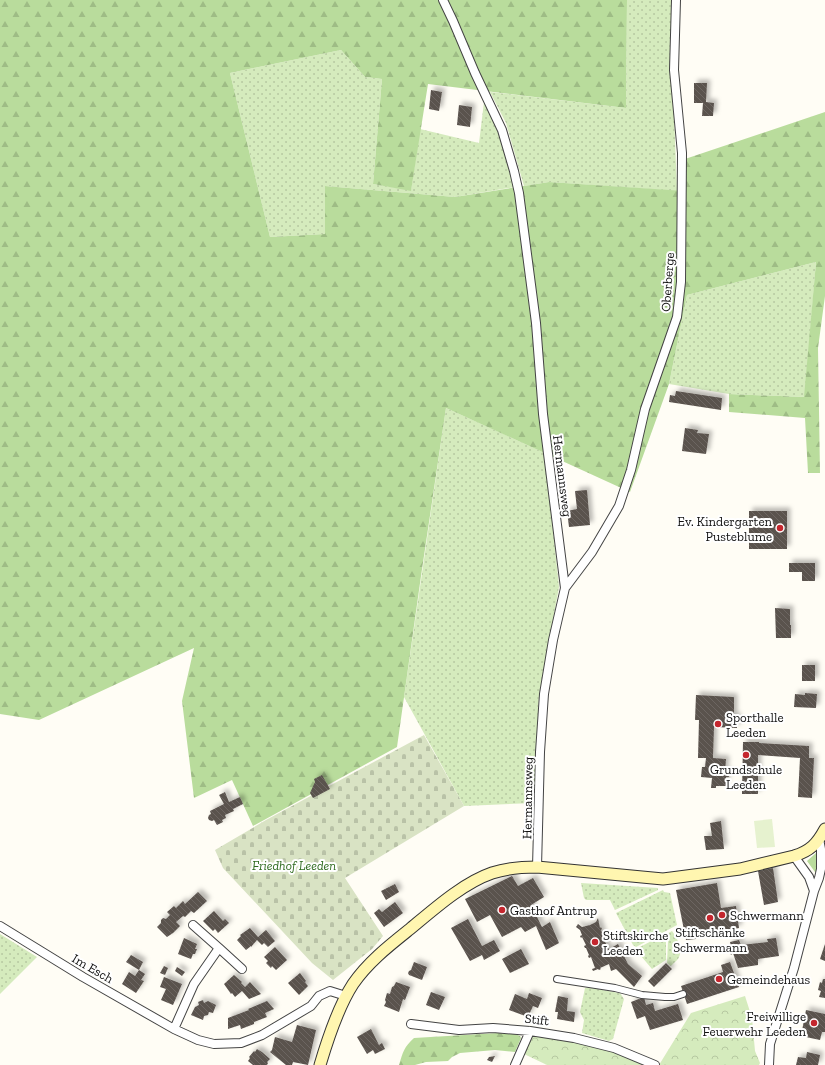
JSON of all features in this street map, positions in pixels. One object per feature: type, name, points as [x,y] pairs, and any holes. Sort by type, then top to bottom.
[{"type":"main road","points":[[320,1065],[337,1015],[345,998],[354,983],[370,964],[451,896],[480,878],[494,872],[510,868],[524,867],[659,878],[671,878],[740,869],[794,856],[808,851],[819,839],[825,829]]},
{"type":"street","name":"Hermannsweg","points":[[443,0],[502,130],[519,193],[536,323],[543,414],[565,588],[553,640],[544,694],[540,752],[537,867]]},
{"type":"street","name":"Oberberge","points":[[565,588],[592,552],[619,506],[631,470],[645,409],[677,317],[681,282],[682,154],[674,70],[676,0]]},
{"type":"street","points":[[769,1065],[770,1044],[794,968],[821,869],[822,849],[819,839]]},
{"type":"street","points":[[794,856],[809,877],[814,891]]},
{"type":"street","points":[[193,925],[242,969]]},
{"type":"street","name":"Im Esch","points":[[0,926],[83,977],[174,1029],[198,1040],[214,1044],[241,1043],[262,1035],[311,1006],[319,996],[330,991],[345,998]]},
{"type":"street","points":[[174,1029],[194,984],[219,948]]},
{"type":"street","points":[[557,979],[615,988],[642,995],[664,997],[684,994]]},
{"type":"street","name":"Stift","points":[[411,1024],[459,1030],[493,1028],[530,1031],[574,1038],[614,1048],[634,1061],[655,1065]]},
{"type":"street","points":[[515,1065],[530,1031]]},
{"type":"green space","points":[[0,0],[627,0],[626,108],[428,84],[411,191],[373,184],[382,79],[365,77],[341,50],[230,73],[270,237],[325,234],[325,186],[455,197],[549,182],[685,191],[685,159],[825,112],[825,296],[818,348],[820,473],[808,473],[805,418],[729,412],[729,394],[804,397],[816,262],[687,295],[669,384],[630,492],[446,408],[397,747],[253,826],[232,780],[194,798],[182,701],[194,648],[39,720],[0,714]]},
{"type":"green space","points":[[627,0],[674,0],[674,114],[677,191],[549,182],[524,186],[506,123],[490,92],[626,108]]},
{"type":"green space","points":[[341,50],[365,77],[382,79],[373,184],[411,190],[420,129],[479,143],[484,102],[497,126],[515,187],[455,197],[325,186],[325,234],[270,237],[230,73]]},
{"type":"green space","points":[[816,262],[805,397],[729,394],[669,384],[687,295]]},
{"type":"green space","points":[[446,408],[545,453],[559,587],[539,696],[534,803],[464,806],[404,697]]},
{"type":"green space","name":"Friedhof Leeden","points":[[424,735],[464,806],[345,878],[383,936],[372,949],[333,980],[312,963],[223,868],[215,850],[266,820]]},
{"type":"green space","points":[[772,819],[775,847],[757,848],[754,821]]},
{"type":"green space","points":[[818,853],[819,858],[817,872],[815,872],[807,861]]},
{"type":"green space","points":[[581,883],[658,888],[658,890],[615,910],[610,900],[586,900],[584,898]]},
{"type":"green space","points":[[663,890],[664,892],[670,893],[677,925],[636,947],[633,945],[616,913]]},
{"type":"green space","points":[[672,931],[678,941],[680,956],[671,966],[667,963],[668,941],[665,935]]},
{"type":"green space","points":[[0,934],[37,957],[0,994]]},
{"type":"green space","points":[[663,935],[666,941],[666,960],[652,969],[636,949]]},
{"type":"green space","points":[[585,988],[620,993],[624,999],[613,1039],[609,1041],[582,1033],[584,1020],[580,1012]]},
{"type":"green space","points":[[745,996],[752,1018],[755,1051],[760,1063],[759,1065],[659,1065],[691,1013]]},
{"type":"green space","points":[[498,1033],[515,1034],[520,1036],[521,1038],[515,1052],[495,1050],[460,1053],[448,1061],[426,1062],[415,1065],[399,1065],[404,1050],[414,1038]]},
{"type":"green space","points":[[532,1035],[574,1041],[614,1052],[645,1065],[547,1065],[524,1054]]},
{"type":"building","points":[[694,83],[707,83],[706,102],[714,103],[713,116],[702,116],[703,103],[694,103]]},
{"type":"building","points":[[431,90],[442,92],[439,111],[429,109]]},
{"type":"building","points":[[459,105],[472,107],[470,127],[457,125]]},
{"type":"building","points":[[676,391],[722,398],[721,410],[669,402],[670,395],[675,396]]},
{"type":"building","points":[[685,428],[698,430],[697,433],[709,434],[706,454],[682,451]]},
{"type":"building","points":[[587,490],[590,525],[569,527],[567,511],[577,509],[575,491]]},
{"type":"building","points":[[749,511],[787,511],[787,549],[749,549]]},
{"type":"building","points":[[789,563],[815,563],[815,581],[802,581],[802,572],[789,572]]},
{"type":"building","points":[[775,608],[790,609],[791,638],[776,638]]},
{"type":"building","points":[[802,665],[815,665],[815,681],[802,681]]},
{"type":"building","points":[[805,693],[817,694],[816,708],[794,707],[795,694],[805,695]]},
{"type":"building","name":"Sporthalle Leeden","points":[[696,695],[734,697],[734,716],[737,716],[737,728],[714,727],[713,758],[726,759],[725,772],[730,772],[729,777],[726,777],[726,786],[716,786],[716,788],[711,788],[712,778],[701,777],[702,767],[705,767],[706,758],[698,758],[699,720],[695,720]]},
{"type":"building","points":[[743,742],[809,746],[809,758],[814,758],[812,798],[798,797],[800,758],[758,755],[758,794],[742,794]]},
{"type":"building","points":[[322,775],[330,789],[313,798],[310,793],[315,782],[314,779]]},
{"type":"building","points":[[225,792],[229,802],[240,797],[243,804],[233,809],[234,811],[225,815],[226,818],[222,820],[223,822],[217,825],[214,820],[209,820],[208,818],[211,814],[210,811],[224,804],[219,795]]},
{"type":"building","points":[[721,821],[724,849],[706,850],[704,836],[712,836],[710,823]]},
{"type":"building","points":[[773,868],[778,902],[764,905],[758,871]]},
{"type":"building","name":"Gasthof Antrup","points":[[512,876],[518,886],[533,878],[544,897],[531,905],[542,927],[550,922],[559,943],[546,950],[536,926],[525,932],[521,927],[502,937],[490,915],[477,922],[465,899]]},
{"type":"building","name":"Stiftschänke Schwermann","points":[[717,883],[721,908],[736,906],[739,928],[695,936],[696,939],[686,940],[676,890]]},
{"type":"building","points":[[395,884],[399,892],[386,900],[381,891]]},
{"type":"building","points":[[198,892],[207,901],[194,913],[191,911],[185,917],[183,916],[176,922],[180,926],[167,937],[157,927],[161,923],[161,920],[163,918],[166,919],[170,915],[167,912],[174,906],[176,908],[183,901],[185,904]]},
{"type":"building","points":[[395,902],[403,913],[384,927],[374,913],[379,909],[382,912]]},
{"type":"building","points":[[214,911],[223,921],[225,919],[229,923],[218,933],[215,929],[213,931],[203,921]]},
{"type":"building","name":"Stiftskirche Leeden","points":[[598,918],[600,928],[601,927],[606,939],[604,940],[609,949],[618,944],[628,964],[642,976],[634,987],[616,969],[611,971],[609,964],[600,968],[601,969],[599,970],[593,971],[592,969],[595,968],[591,957],[589,958],[584,946],[586,945],[580,936],[582,935],[580,930],[576,927],[578,924],[582,927],[590,925],[596,922]]},
{"type":"building","points":[[468,919],[482,946],[494,940],[500,951],[484,960],[482,955],[470,961],[451,928]]},
{"type":"building","points":[[250,928],[258,937],[266,930],[275,941],[268,947],[264,943],[262,945],[257,940],[246,950],[237,940],[241,936],[240,935]]},
{"type":"building","points":[[184,938],[197,944],[195,954],[193,954],[191,959],[178,954]]},
{"type":"building","points":[[776,938],[779,956],[758,959],[758,965],[738,968],[733,953],[731,955],[728,947],[731,946],[730,942],[739,940],[741,945],[768,942],[767,939]]},
{"type":"building","points":[[825,944],[825,961],[820,959]]},
{"type":"building","points":[[275,947],[287,960],[276,970],[272,966],[271,968],[266,963],[268,961],[264,957]]},
{"type":"building","points":[[521,949],[529,964],[510,973],[502,959]]},
{"type":"building","points":[[131,955],[143,962],[139,970],[126,962]]},
{"type":"building","points":[[414,962],[427,967],[422,980],[409,975],[408,973]]},
{"type":"building","name":"Gemeindehaus","points":[[730,962],[739,987],[687,1004],[681,986],[723,972],[721,965]]},
{"type":"building","points":[[666,963],[672,969],[654,987],[648,981]]},
{"type":"building","points":[[164,966],[168,968],[165,975],[160,973]]},
{"type":"building","points":[[177,967],[185,972],[182,976],[175,971]]},
{"type":"building","points":[[139,970],[145,974],[141,980],[144,981],[136,993],[122,984],[129,972],[135,976]]},
{"type":"building","points":[[300,973],[308,986],[299,995],[288,983]]},
{"type":"building","points":[[234,975],[245,987],[250,982],[261,994],[249,999],[242,991],[235,997],[224,984]]},
{"type":"building","points":[[164,977],[182,984],[173,1005],[161,1000],[166,989],[160,987]]},
{"type":"building","points":[[823,979],[825,979],[825,998],[819,997],[821,991],[818,990],[820,982],[822,983]]},
{"type":"building","points":[[396,982],[410,987],[405,1000],[403,999],[399,1012],[384,1006],[387,993],[390,994],[392,987]]},
{"type":"building","points":[[431,992],[445,997],[439,1010],[426,1005]]},
{"type":"building","points":[[529,993],[542,998],[538,1008],[533,1006],[528,1017],[509,1010],[515,994],[527,999]]},
{"type":"building","points":[[558,996],[568,998],[567,1011],[575,1012],[574,1022],[557,1019],[558,1012],[555,1012]]},
{"type":"building","points":[[644,997],[646,1005],[653,1003],[655,1011],[678,1004],[683,1020],[650,1030],[645,1016],[637,1019],[631,1002]]},
{"type":"building","points":[[203,1000],[204,1003],[208,1001],[216,1005],[213,1013],[209,1012],[208,1015],[204,1016],[203,1020],[191,1015],[195,1007],[199,1005],[198,1002]]},
{"type":"building","points":[[267,1001],[274,1009],[265,1013],[267,1017],[241,1029],[240,1025],[228,1029],[228,1018]]},
{"type":"building","name":"Freiwillige Feuerwehr Leeden","points":[[806,1010],[825,1014],[825,1032],[822,1032],[820,1040],[801,1036]]},
{"type":"building","points":[[297,1025],[316,1030],[308,1065],[293,1062],[292,1065],[286,1065],[270,1052],[272,1050],[275,1037],[292,1042]]},
{"type":"building","points":[[371,1029],[379,1045],[382,1043],[385,1049],[375,1054],[373,1050],[367,1054],[357,1037]]},
{"type":"building","points":[[257,1049],[270,1059],[267,1062],[267,1065],[253,1065],[248,1061],[250,1058],[249,1057]]},
{"type":"building","points":[[807,1052],[820,1055],[818,1065],[796,1065],[798,1057],[806,1058]]},
{"type":"building","points":[[495,1056],[492,1062],[487,1060],[489,1057]]},
{"type":"place","name":"Ev. Kindergarten Pusteblume","points":[[780,528]]},
{"type":"place","name":"Sporthalle Leeden","points":[[718,724]]},
{"type":"place","name":"Grundschule Leeden","points":[[746,755]]},
{"type":"place","name":"Gasthof Antrup","points":[[502,910]]},
{"type":"place","name":"Schwermann","points":[[722,915]]},
{"type":"place","name":"Stiftschänke Schwermann","points":[[710,918]]},
{"type":"place","name":"Stiftskirche Leeden","points":[[595,942]]},
{"type":"place","name":"Gemeindehaus","points":[[719,979]]},
{"type":"place","name":"Freiwillige Feuerwehr Leeden","points":[[814,1023]]}]
